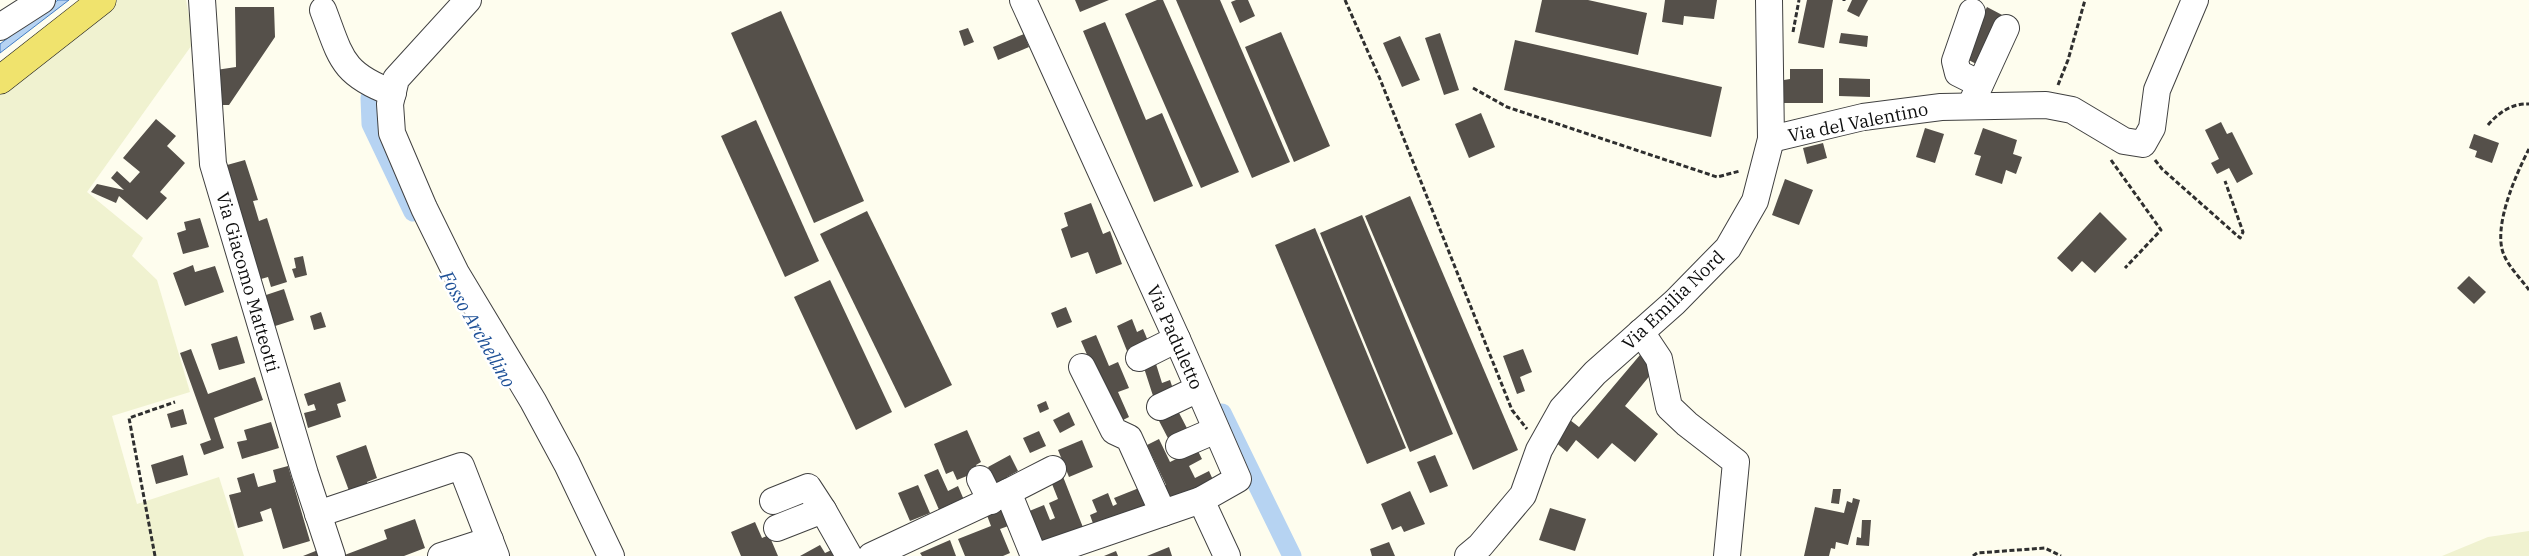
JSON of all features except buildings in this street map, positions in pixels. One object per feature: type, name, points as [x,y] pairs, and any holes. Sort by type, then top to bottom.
[{"type":"main road","points":[[0,80],[102,0]]},
{"type":"street","points":[[0,27],[42,0]]},
{"type":"street","name":"Via Giacomo Matteotti","points":[[202,0],[213,164],[332,556]]},
{"type":"street","points":[[468,0],[396,79],[390,104],[392,133],[424,208],[456,273],[546,425],[611,556]]},
{"type":"street","name":"Via Paduletto","points":[[993,491],[1036,556],[1201,500],[1238,479],[1177,338],[1023,0]]},
{"type":"street","name":"Via Emilia Nord","points":[[1468,556],[1480,546],[1523,495],[1542,443],[1562,410],[1595,373],[1675,302],[1728,248],[1755,201],[1771,140],[1769,0]]},
{"type":"street","points":[[2143,144],[2152,128],[2157,90],[2196,0]]},
{"type":"street","points":[[323,10],[342,58],[368,84],[393,93]]},
{"type":"street","points":[[1972,12],[1956,61],[1958,73],[1975,95],[2006,28]]},
{"type":"street","name":"Via del Valentino","points":[[1771,140],[1863,118],[1941,107],[1975,95],[2072,110],[2124,141],[2143,144]]},
{"type":"street","points":[[1642,332],[1659,359],[1668,407],[1686,424],[1736,462],[1727,556]]},
{"type":"street","points":[[1139,358],[1177,338]]},
{"type":"street","points":[[1082,367],[1114,432],[1129,438],[1163,513]]},
{"type":"street","points":[[1160,408],[1198,389]]},
{"type":"street","points":[[1179,446],[1216,430]]},
{"type":"street","points":[[318,514],[461,466],[493,548],[441,556]]},
{"type":"street","points":[[871,556],[993,491],[1053,469]]},
{"type":"street","points":[[773,501],[808,487],[849,556]]},
{"type":"street","points":[[1201,500],[1227,556]]},
{"type":"street","points":[[777,528],[823,510]]},
{"type":"path","points":[[1345,0],[1380,78],[1512,410],[1542,443]]},
{"type":"path","points":[[2046,105],[2054,93],[2068,60],[2085,0]]},
{"type":"path","points":[[1473,88],[1507,107],[1717,178],[1743,170],[1763,168]]},
{"type":"path","points":[[2488,125],[2498,113],[2522,104],[2529,104]]},
{"type":"path","points":[[2143,144],[2162,169],[2240,238],[2243,232],[2225,181]]},
{"type":"path","points":[[2529,149],[2517,172],[2501,221],[2504,254],[2529,290]]},
{"type":"path","points":[[2110,158],[2161,230],[2125,268]]},
{"type":"path","points":[[155,556],[128,418],[174,402]]},
{"type":"path","points":[[1973,556],[1978,553],[2045,548],[2061,556]]},
{"type":"green space","points":[[114,0],[186,0],[194,42],[87,192],[143,238],[132,256],[157,280],[190,392],[112,416],[137,504],[219,477],[244,556],[0,556],[0,88]]},
{"type":"green space","points":[[2529,531],[2529,556],[2442,556],[2488,537]]},
{"type":"water","points":[[58,0],[69,0],[0,53],[0,44]]},
{"type":"waterway","name":"Fosso Archellino","points":[[370,98],[371,124],[413,212]]},
{"type":"waterway","points":[[1222,413],[1292,556]]}]
